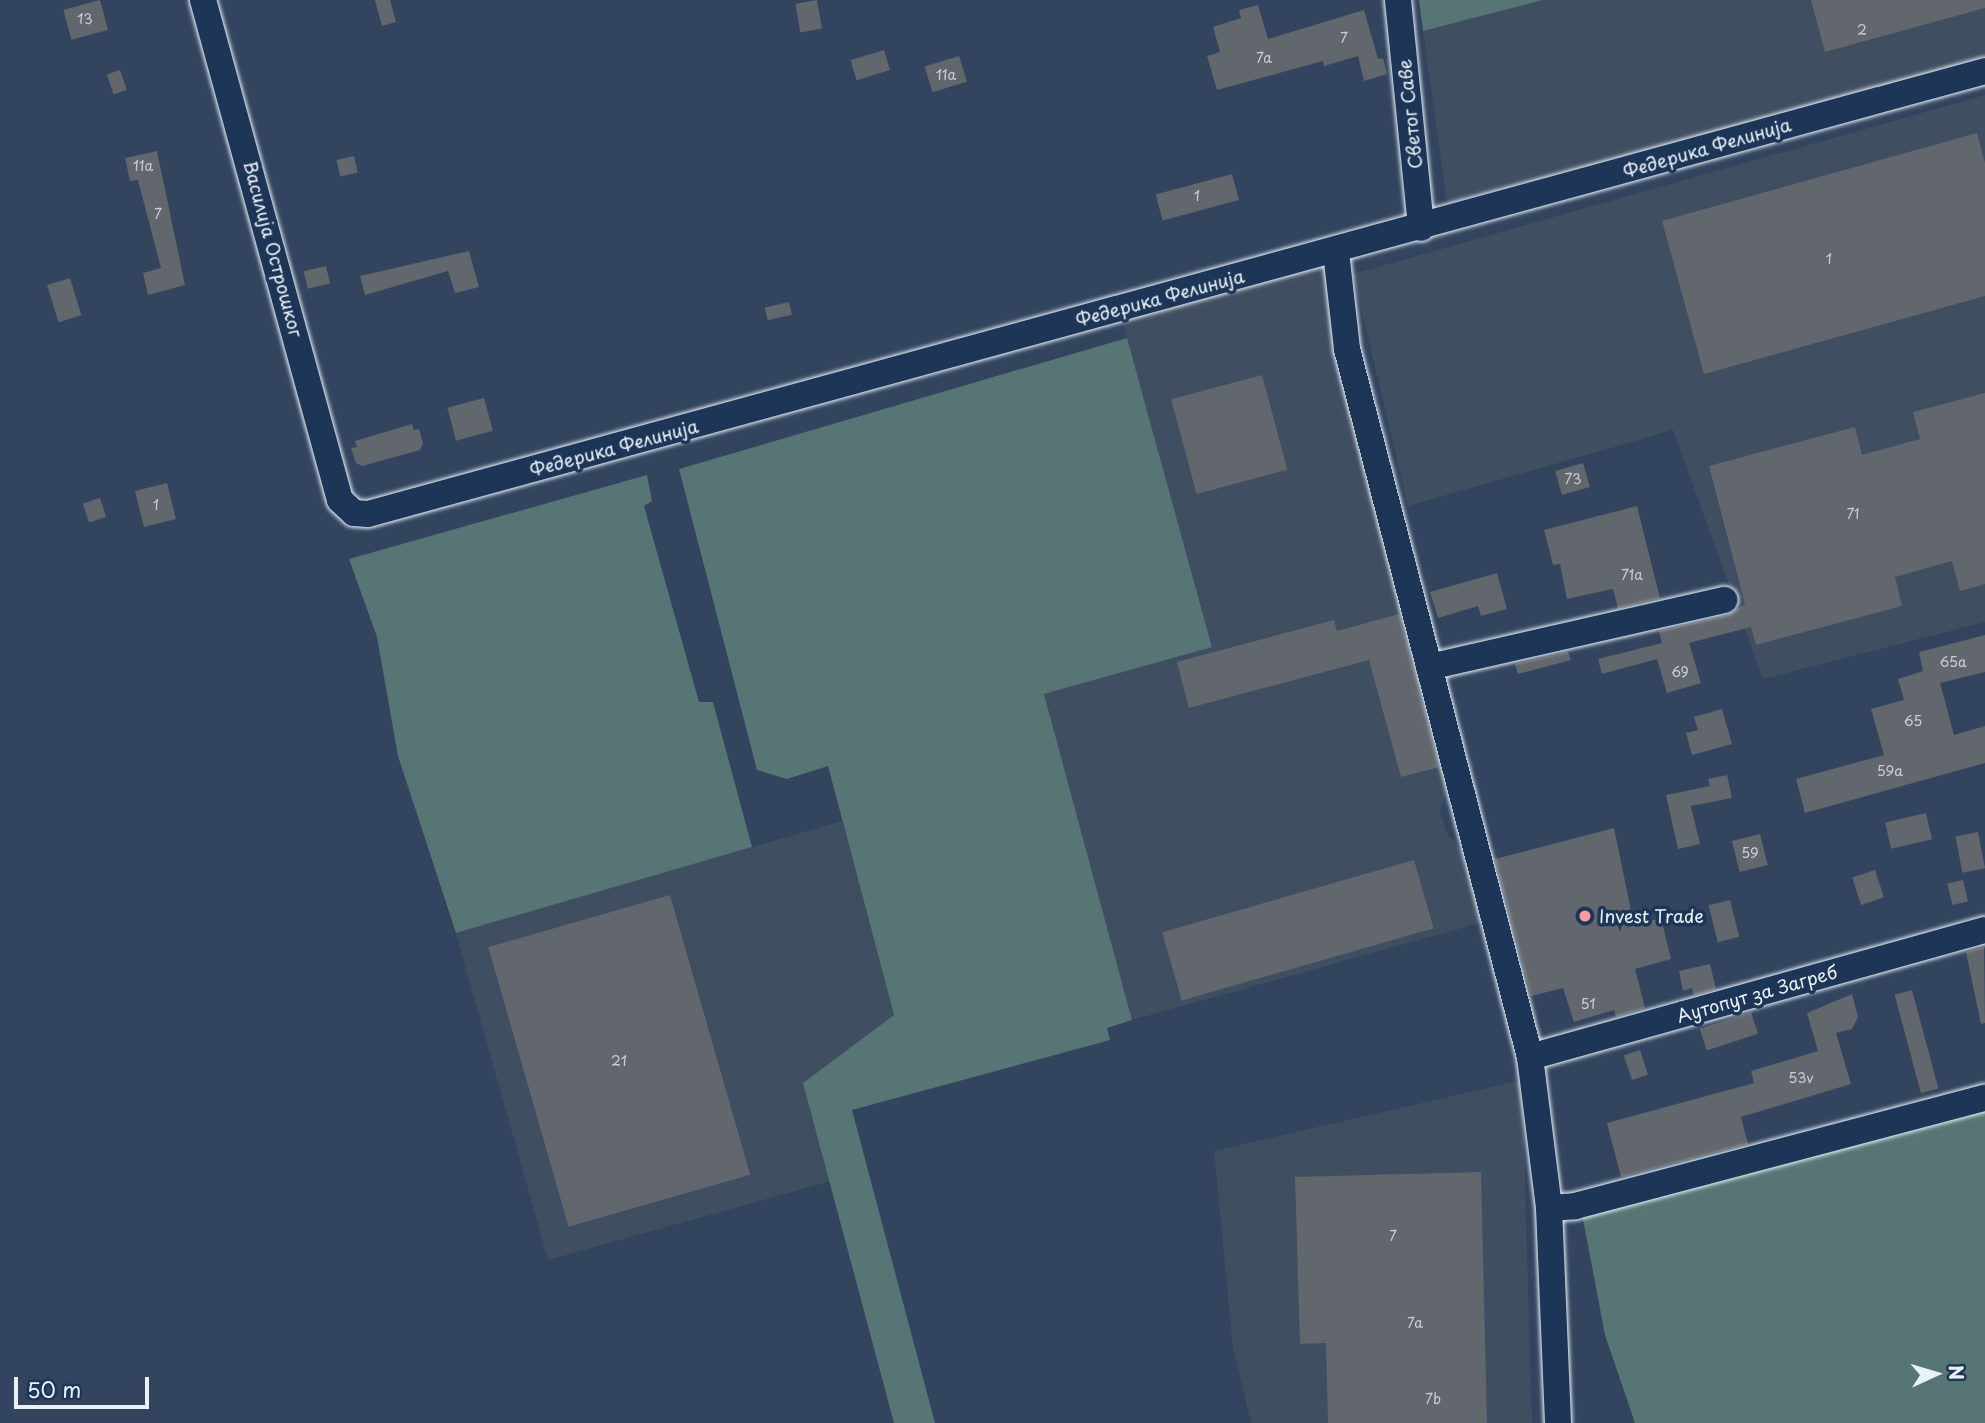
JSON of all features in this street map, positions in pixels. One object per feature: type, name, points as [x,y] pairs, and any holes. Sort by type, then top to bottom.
[{"type":"street","name":"Василија Острошког","points":[[203,0],[340,499]]},
{"type":"street","name":"Светог Саве","points":[[1398,0],[1421,228]]},
{"type":"street","name":"Федерика Фелинија","points":[[340,499],[354,513],[394,509],[1336,252],[1985,71]]},
{"type":"street","points":[[1336,252],[1347,349],[1530,1057],[1549,1208],[1558,1423]]},
{"type":"street","points":[[1429,667],[1725,600]]},
{"type":"street","name":"Аутопут за Загреб","points":[[1530,1057],[1985,930]]},
{"type":"street","points":[[1549,1208],[1575,1206],[1985,1098]]},
{"type":"shaded area","points":[[1543,0],[1985,0],[1985,60],[1447,203],[1423,31]]},
{"type":"shaded area","points":[[1985,95],[1985,622],[1763,679],[1673,430],[1408,506],[1353,274]]},
{"type":"shaded area","points":[[1323,263],[1330,309],[1452,773],[1440,812],[1446,832],[1476,866],[1490,920],[1132,1020],[1044,694],[1212,646],[1122,320]]},
{"type":"shaded area","points":[[842,821],[894,1015],[803,1083],[831,1181],[548,1260],[456,933]]},
{"type":"shaded area","points":[[1522,1080],[1532,1423],[1251,1423],[1233,1348],[1214,1151]]},
{"type":"green space","points":[[1419,0],[1543,0],[1423,31]]},
{"type":"green space","points":[[1127,338],[1212,647],[1044,694],[1132,1020],[1107,1028],[1110,1040],[852,1110],[935,1423],[894,1423],[803,1083],[894,1015],[828,766],[787,779],[757,770],[679,469]]},
{"type":"green space","points":[[647,475],[652,501],[644,506],[699,702],[713,702],[752,847],[456,933],[398,756],[377,637],[349,559]]},
{"type":"green space","points":[[1985,1100],[1985,1423],[1635,1423],[1605,1335],[1582,1214]]},
{"type":"building","points":[[100,0],[108,30],[71,40],[63,10]]},
{"type":"building","points":[[375,0],[390,0],[396,22],[382,26]]},
{"type":"building","points":[[817,0],[822,29],[800,32],[795,4]]},
{"type":"building","points":[[1811,0],[1985,0],[1985,8],[1825,52]]},
{"type":"building","points":[[1258,5],[1268,39],[1364,10],[1378,59],[1383,58],[1387,74],[1364,81],[1358,56],[1324,66],[1323,61],[1217,90],[1207,56],[1220,52],[1213,27],[1241,18],[1239,10]]},
{"type":"building","points":[[884,50],[890,70],[857,80],[851,60]]},
{"type":"building","points":[[959,56],[967,82],[932,92],[925,67]]},
{"type":"building","points":[[120,70],[127,90],[114,94],[107,75]]},
{"type":"building","points":[[1977,133],[1985,163],[1985,296],[1704,374],[1662,221]]},
{"type":"building","points":[[157,151],[185,285],[148,295],[143,273],[161,268],[138,180],[130,181],[125,158]]},
{"type":"building","points":[[354,156],[358,173],[340,177],[336,160]]},
{"type":"building","points":[[1232,174],[1239,200],[1163,221],[1156,194]]},
{"type":"building","points":[[469,251],[479,287],[455,293],[448,271],[365,295],[360,276]]},
{"type":"building","points":[[326,266],[330,284],[308,289],[304,271]]},
{"type":"building","points":[[70,278],[81,315],[58,322],[47,285]]},
{"type":"building","points":[[789,302],[792,315],[768,320],[765,308]]},
{"type":"building","points":[[1262,375],[1287,470],[1197,494],[1171,399]]},
{"type":"building","points":[[1985,393],[1985,584],[1960,591],[1952,561],[1895,577],[1902,606],[1756,645],[1751,627],[1689,643],[1701,683],[1667,693],[1657,659],[1602,674],[1598,659],[1662,643],[1659,631],[1728,615],[1745,604],[1709,466],[1855,427],[1862,455],[1920,439],[1913,412]]},
{"type":"building","points":[[484,398],[493,431],[456,441],[447,408]]},
{"type":"building","points":[[412,424],[414,430],[419,429],[423,443],[420,450],[362,466],[356,463],[351,448],[357,447],[355,441]]},
{"type":"building","points":[[1583,463],[1590,487],[1562,495],[1555,471]]},
{"type":"building","points":[[167,483],[176,519],[144,527],[135,491]]},
{"type":"building","points":[[100,498],[106,517],[89,523],[83,504]]},
{"type":"building","points":[[1637,506],[1660,598],[1618,608],[1613,589],[1567,599],[1560,564],[1553,565],[1544,530]]},
{"type":"building","points":[[1497,573],[1507,609],[1481,616],[1478,606],[1438,618],[1430,592]]},
{"type":"building","points":[[1399,614],[1439,767],[1401,777],[1369,660],[1189,708],[1177,662],[1334,620],[1337,631]]},
{"type":"building","points":[[1985,635],[1985,672],[1940,683],[1954,735],[1985,726],[1985,763],[1805,813],[1796,779],[1884,755],[1871,709],[1904,700],[1898,679],[1923,671],[1919,652]]},
{"type":"building","points":[[1568,652],[1571,660],[1518,674],[1515,664]]},
{"type":"building","points":[[1722,709],[1732,744],[1692,755],[1686,733],[1698,730],[1694,717]]},
{"type":"building","points":[[1727,775],[1732,798],[1691,806],[1700,844],[1678,849],[1666,795],[1710,786],[1708,779]]},
{"type":"building","points":[[1926,813],[1932,839],[1891,849],[1885,822]]},
{"type":"building","points":[[1614,828],[1634,925],[1661,918],[1671,959],[1635,969],[1645,1008],[1616,1017],[1614,1010],[1574,1022],[1563,988],[1531,996],[1495,859]]},
{"type":"building","points":[[1978,832],[1985,868],[1962,873],[1955,836]]},
{"type":"building","points":[[1760,834],[1768,865],[1740,872],[1732,841]]},
{"type":"building","points":[[1414,860],[1434,928],[1182,1000],[1162,932]]},
{"type":"building","points":[[1875,870],[1884,898],[1861,905],[1852,877]]},
{"type":"building","points":[[1963,880],[1968,901],[1952,905],[1947,884]]},
{"type":"building","points":[[670,895],[750,1175],[569,1227],[488,947]]},
{"type":"building","points":[[1730,900],[1739,937],[1718,942],[1709,905]]},
{"type":"building","points":[[1984,947],[1985,1023],[1981,1024],[1966,952]]},
{"type":"building","points":[[1710,964],[1716,989],[1694,995],[1692,988],[1683,991],[1679,971]]},
{"type":"building","points":[[1912,990],[1938,1089],[1921,1093],[1895,995]]},
{"type":"building","points":[[1852,994],[1858,1017],[1852,1029],[1836,1033],[1851,1084],[1741,1117],[1748,1144],[1621,1177],[1607,1123],[1754,1083],[1751,1071],[1818,1051],[1807,1013]]},
{"type":"building","points":[[1751,1012],[1758,1034],[1707,1051],[1700,1029]]},
{"type":"building","points":[[1640,1050],[1648,1075],[1632,1080],[1624,1055]]},
{"type":"building","points":[[1481,1172],[1487,1423],[1328,1423],[1326,1343],[1300,1344],[1295,1177]]},
{"type":"place","name":"Invest Trade","points":[[1585,916]]}]
